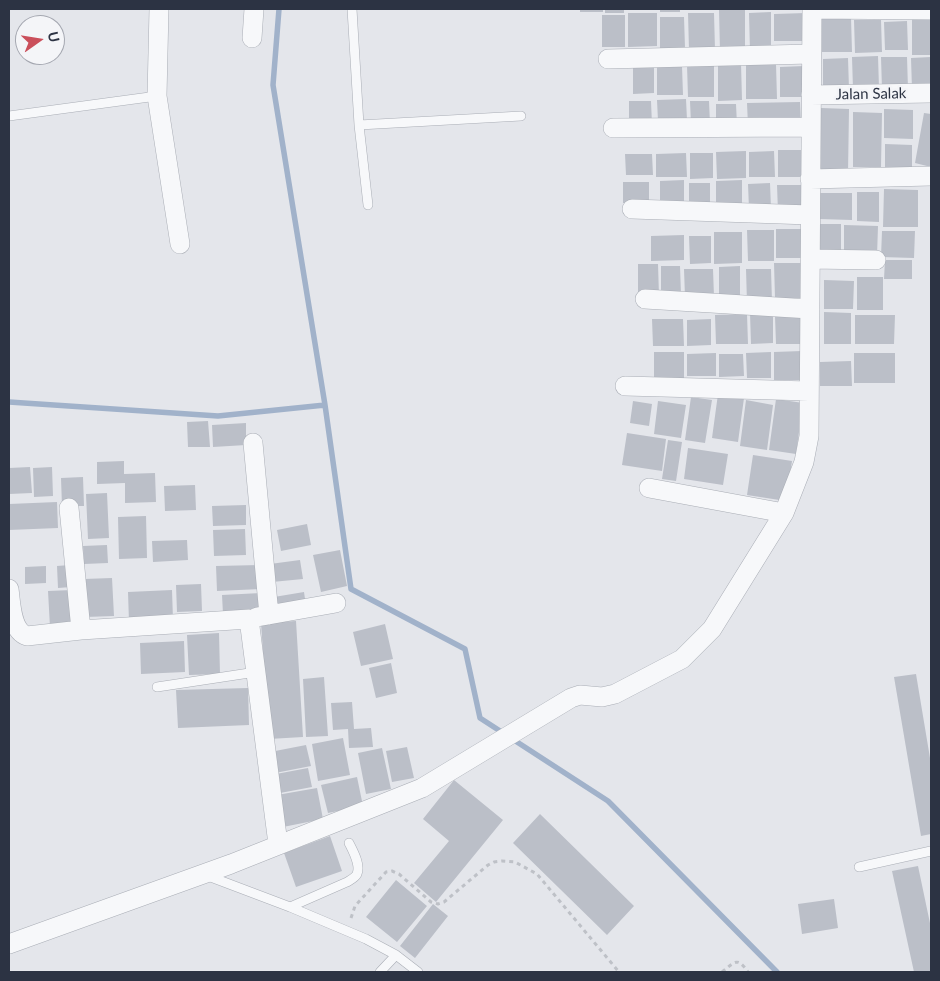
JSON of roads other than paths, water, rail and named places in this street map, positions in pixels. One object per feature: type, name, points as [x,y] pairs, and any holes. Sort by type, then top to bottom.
[{"type":"street","points":[[159,9],[157,96],[180,244]]},
{"type":"street","points":[[252,38],[254,9]]},
{"type":"street","points":[[9,944],[231,864],[422,788],[571,698],[580,695],[602,697],[615,694],[682,659],[712,629],[784,513],[804,462],[809,436],[812,9],[931,10]]},
{"type":"street","points":[[608,59],[811,54]]},
{"type":"street","name":"Jalan Salak","points":[[811,95],[931,93]]},
{"type":"street","points":[[613,128],[811,127]]},
{"type":"street","points":[[810,179],[931,176]]},
{"type":"street","points":[[632,210],[810,215]]},
{"type":"street","points":[[810,259],[876,260]]},
{"type":"street","points":[[645,299],[810,309]]},
{"type":"street","points":[[625,386],[809,391]]},
{"type":"street","points":[[254,443],[269,615]]},
{"type":"street","points":[[649,488],[784,513]]},
{"type":"street","points":[[69,508],[81,630]]},
{"type":"street","points":[[9,589],[14,622],[23,635],[27,636],[81,630],[249,619],[336,603]]},
{"type":"street","points":[[249,619],[278,844]]},
{"type":"lane","points":[[352,9],[358,125],[368,205]]},
{"type":"lane","points":[[9,116],[157,96]]},
{"type":"lane","points":[[358,125],[521,116]]},
{"type":"lane","points":[[158,687],[256,672]]},
{"type":"lane","points":[[290,907],[347,882],[354,877],[357,873],[357,864],[349,843]]},
{"type":"lane","points":[[859,867],[931,851]]},
{"type":"lane","points":[[203,874],[290,907],[366,939],[396,955],[418,972]]},
{"type":"lane","points":[[380,972],[396,955]]},
{"type":"waterway","points":[[279,9],[273,85],[325,405],[351,589],[465,649],[480,718],[608,801],[777,972]]},
{"type":"waterway","points":[[9,402],[218,416],[325,405]]}]
